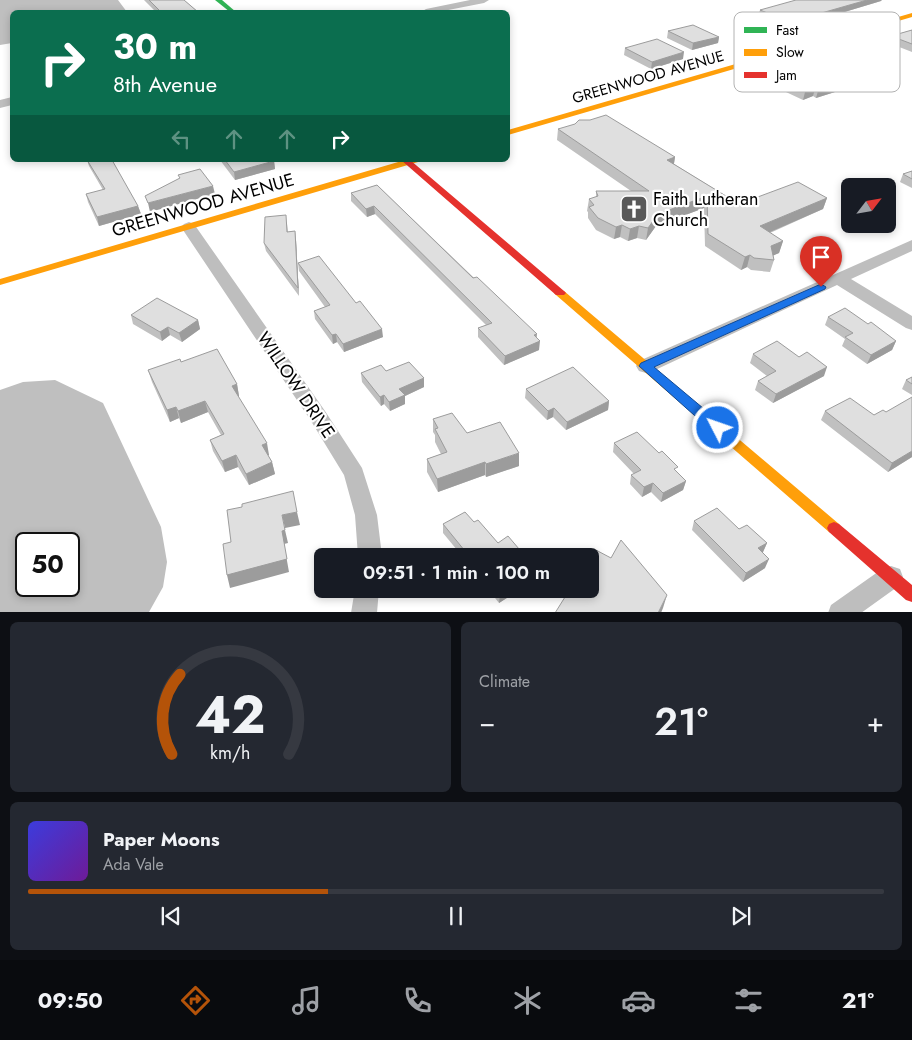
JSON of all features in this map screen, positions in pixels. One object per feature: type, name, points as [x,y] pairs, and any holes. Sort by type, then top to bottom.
[{"type":"street","points":[[218,0],[230,10]]},
{"type":"street","points":[[436,10],[484,0]]},
{"type":"street","name":"GREENWOOD AVENUE","points":[[900,19],[912,15]]},
{"type":"street","name":"GREENWOOD AVENUE","points":[[510,132],[734,67]]},
{"type":"street","name":"GREENWOOD AVENUE","points":[[0,282],[406,162]]},
{"type":"street","points":[[410,162],[912,595]]},
{"type":"street","name":"WILLOW DRIVE","points":[[189,227],[318,416],[354,474],[366,515],[369,548]]},
{"type":"street","points":[[646,366],[912,245]]},
{"type":"street","points":[[839,279],[912,324]]},
{"type":"street","points":[[840,612],[891,577]]},
{"type":"street","points":[[364,612],[366,598]]},
{"type":"shaded area","points":[[0,0],[118,0],[126,10],[10,10],[10,43],[0,45]]},
{"type":"shaded area","points":[[55,380],[103,403],[161,527],[167,562],[163,587],[149,612],[0,612],[0,390],[23,382]]},
{"type":"building","points":[[149,0],[184,0],[196,10],[159,10]]},
{"type":"building","points":[[796,0],[867,0],[825,12],[765,12],[760,10]]},
{"type":"building","points":[[693,25],[719,37],[693,43],[668,31]]},
{"type":"building","points":[[912,30],[912,44],[900,39],[900,33]]},
{"type":"building","points":[[657,39],[684,52],[652,62],[625,48]]},
{"type":"building","points":[[606,115],[675,157],[667,160],[739,204],[798,182],[827,198],[760,226],[783,241],[771,246],[774,260],[754,258],[750,255],[745,257],[708,234],[707,196],[658,214],[648,228],[639,226],[630,229],[622,225],[616,227],[598,218],[589,207],[594,205],[589,199],[598,196],[596,191],[649,191],[558,129],[575,124],[579,120],[590,120]]},
{"type":"building","points":[[88,162],[113,162],[138,206],[97,217],[86,194],[105,189]]},
{"type":"building","points":[[226,162],[270,162],[234,172]]},
{"type":"building","points":[[200,169],[213,186],[148,203],[145,196],[180,178],[178,175]]},
{"type":"building","points":[[912,171],[912,179],[903,174]]},
{"type":"building","points":[[377,185],[473,278],[477,277],[537,334],[534,335],[540,341],[505,356],[478,328],[492,323],[374,206],[366,209],[351,193]]},
{"type":"building","points":[[286,215],[287,232],[295,231],[298,288],[264,243],[265,217]]},
{"type":"building","points":[[319,256],[356,303],[360,301],[382,329],[343,344],[336,334],[332,335],[314,311],[330,305],[298,263]]},
{"type":"building","points":[[157,298],[198,320],[179,333],[168,327],[160,332],[131,315]]},
{"type":"building","points":[[845,308],[868,324],[871,322],[896,341],[871,355],[845,337],[853,333],[828,317]]},
{"type":"building","points":[[777,341],[799,357],[807,352],[827,367],[776,394],[758,381],[776,371],[753,354]]},
{"type":"building","points":[[217,349],[237,384],[232,386],[267,443],[262,445],[272,462],[246,474],[236,455],[222,461],[210,440],[224,434],[205,401],[178,411],[176,407],[167,410],[148,370],[180,359],[181,362]]},
{"type":"building","points":[[409,362],[424,378],[399,389],[405,395],[389,402],[384,395],[380,397],[361,373],[381,365],[386,371]]},
{"type":"building","points":[[573,367],[609,401],[567,422],[554,408],[548,411],[526,389]]},
{"type":"building","points":[[912,377],[912,384],[906,380]]},
{"type":"building","points":[[912,397],[912,451],[892,463],[825,411],[850,398],[874,415],[883,410],[886,412]]},
{"type":"building","points":[[452,413],[467,433],[500,422],[519,453],[486,464],[485,462],[437,479],[427,459],[447,452],[435,429],[438,428],[433,419]]},
{"type":"building","points":[[637,432],[659,453],[662,451],[678,467],[674,469],[686,481],[663,493],[653,483],[644,487],[631,475],[641,470],[614,443]]},
{"type":"building","points":[[293,491],[297,512],[282,515],[285,530],[282,531],[287,559],[227,575],[223,544],[231,542],[227,510],[242,507],[242,504]]},
{"type":"building","points":[[717,508],[739,529],[747,525],[767,543],[758,548],[769,559],[746,573],[694,521]]},
{"type":"building","points":[[465,512],[474,522],[478,520],[498,543],[508,536],[518,548],[462,548],[443,524]]},
{"type":"building","points":[[621,540],[667,595],[658,612],[556,612],[564,598],[599,598],[599,552],[611,558]]},
{"type":"traffic: fast","points":[[218,0],[230,10]]},
{"type":"traffic: slow","points":[[900,19],[912,15]]},
{"type":"traffic: slow","points":[[510,132],[734,67]]},
{"type":"traffic: slow","points":[[0,282],[408,162]]},
{"type":"traffic: slow","points":[[560,293],[834,528]]},
{"type":"traffic: jam","points":[[407,162],[560,293]]},
{"type":"traffic: jam","points":[[834,528],[912,595]]},
{"type":"place","name":"Faith Lutheran Church","points":[[634,209]]},
{"type":"route","points":[[718,428],[646,366],[821,287]]}]
